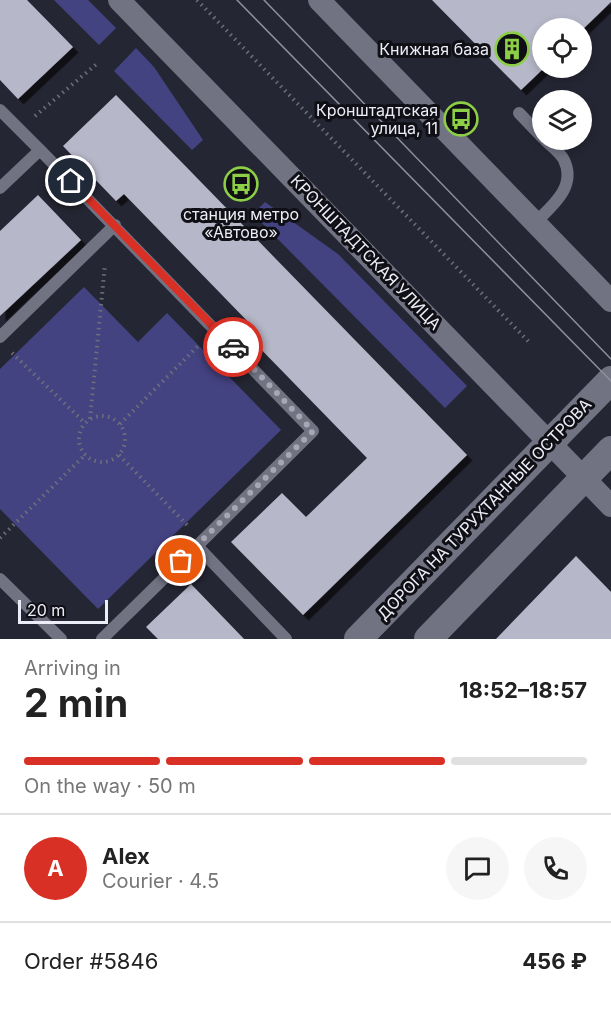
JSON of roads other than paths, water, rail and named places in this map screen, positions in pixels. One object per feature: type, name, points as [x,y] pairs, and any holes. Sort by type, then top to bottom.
[{"type":"street","name":"КРОНШТАДТСКАЯ УЛИЦА","points":[[119,0],[491,380],[611,506]]},
{"type":"street","points":[[320,0],[611,301]]},
{"type":"street","name":"ДОРОГА НА ТУРУХТАННЫЕ ОСТРОВА","points":[[358,639],[611,380]]},
{"type":"street","points":[[428,639],[611,450]]},
{"type":"lane","points":[[0,110],[40,150],[111,229],[215,328],[313,431],[102,639]]},
{"type":"lane","points":[[519,112],[532,126]]},
{"type":"lane","points":[[0,189],[40,150]]},
{"type":"lane","points":[[536,223],[559,201],[568,182],[564,160],[554,150]]},
{"type":"lane","points":[[0,337],[111,229]]},
{"type":"lane","points":[[199,543],[286,639]]},
{"type":"lane","points":[[0,579],[61,639]]},
{"type":"tram line","points":[[237,0],[611,381]]},
{"type":"tram line","points":[[264,0],[611,359]]},
{"type":"place","name":"Книжная база","points":[[512,49]]},
{"type":"place","name":"Кронштадтская улица, 11","points":[[461,119]]},
{"type":"place","name":"станция метро «Автово»","points":[[241,184]]}]
